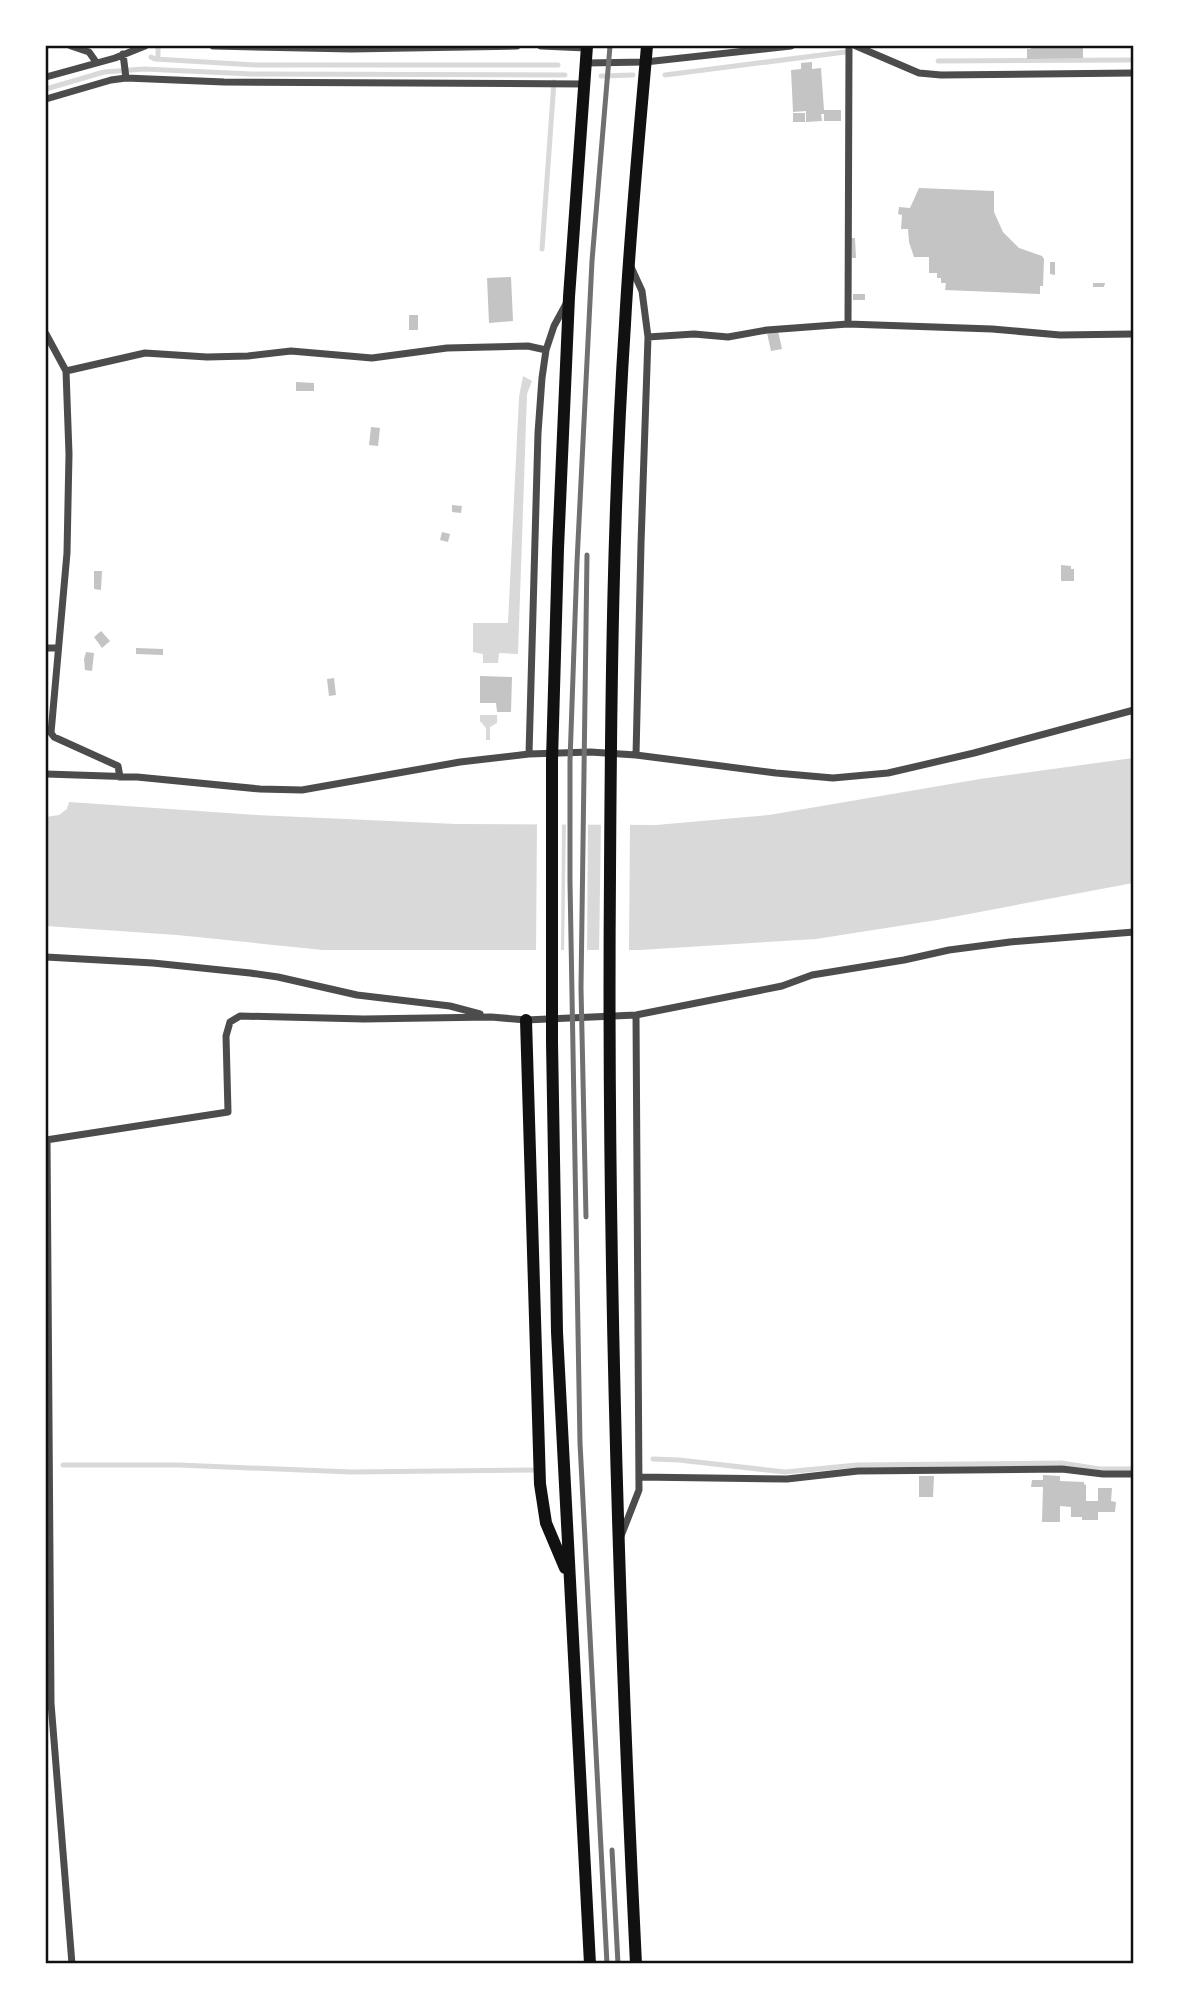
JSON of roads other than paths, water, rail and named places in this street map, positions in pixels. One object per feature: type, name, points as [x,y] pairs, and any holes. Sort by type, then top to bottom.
[{"type":"main road","points":[[636,1964],[618,1545],[610,1229],[610,760],[625,325],[647,46]]},
{"type":"main road","points":[[587,47],[569,297],[558,549],[552,760],[552,1042],[557,1332],[590,1964]]},
{"type":"main road","points":[[526,1020],[540,1484],[547,1523],[570,1578]]},
{"type":"street","points":[[71,46],[89,52],[96,62]]},
{"type":"street","points":[[46,77],[145,46]]},
{"type":"street","points":[[213,46],[351,49],[517,46]]},
{"type":"street","points":[[541,46],[570,49],[587,47]]},
{"type":"street","points":[[586,64],[645,62],[791,46]]},
{"type":"street","points":[[848,324],[849,46]]},
{"type":"street","points":[[856,46],[919,73],[1133,73]]},
{"type":"street","points":[[123,54],[126,76]]},
{"type":"street","points":[[46,99],[126,76],[224,82],[584,84]]},
{"type":"street","points":[[629,263],[642,290],[648,337],[636,755]]},
{"type":"street","points":[[529,754],[538,433],[546,350],[554,326],[569,297]]},
{"type":"street","points":[[648,337],[694,334],[729,337],[767,330],[848,324],[992,329],[1060,335],[1133,334]]},
{"type":"street","points":[[46,334],[66,371],[69,454],[66,553],[51,733],[54,737],[118,766],[120,777]]},
{"type":"street","points":[[66,371],[145,353],[207,357],[291,351],[372,358],[447,348],[528,346],[546,350]]},
{"type":"street","points":[[46,648],[58,648]]},
{"type":"street","points":[[46,774],[302,790],[460,762],[529,754],[590,752],[833,778],[888,773],[1133,710]]},
{"type":"street","points":[[72,1964],[51,1703],[46,1140],[228,1112],[226,1036],[230,1022],[240,1016],[364,1019],[491,1017],[526,1020],[636,1016],[782,986],[812,975],[949,950],[1133,932]]},
{"type":"street","points":[[46,957],[153,963],[250,973],[357,995],[450,1006],[491,1017]]},
{"type":"street","points":[[618,1545],[639,1490],[636,1016]]},
{"type":"street","points":[[639,1477],[787,1479],[858,1471],[1048,1469],[1133,1474]]},
{"type":"waterway","points":[[158,46],[158,59]]},
{"type":"waterway","points":[[665,75],[845,52]]},
{"type":"waterway","points":[[151,57],[255,65],[558,65]]},
{"type":"waterway","points":[[938,61],[1134,60]]},
{"type":"waterway","points":[[46,89],[104,72],[144,69],[251,74],[565,75]]},
{"type":"waterway","points":[[601,76],[633,75]]},
{"type":"waterway","points":[[542,249],[554,82]]},
{"type":"waterway","points":[[653,1459],[785,1472],[857,1465],[1061,1463],[1100,1469],[1134,1469]]},
{"type":"waterway","points":[[63,1465],[179,1465],[351,1472],[534,1470]]},
{"type":"railway","points":[[607,1964],[580,1443],[570,761],[592,261],[610,46]]},
{"type":"railway","points":[[586,1217],[581,988],[587,555]]},
{"type":"railway","points":[[612,1850],[618,1964]]}]
